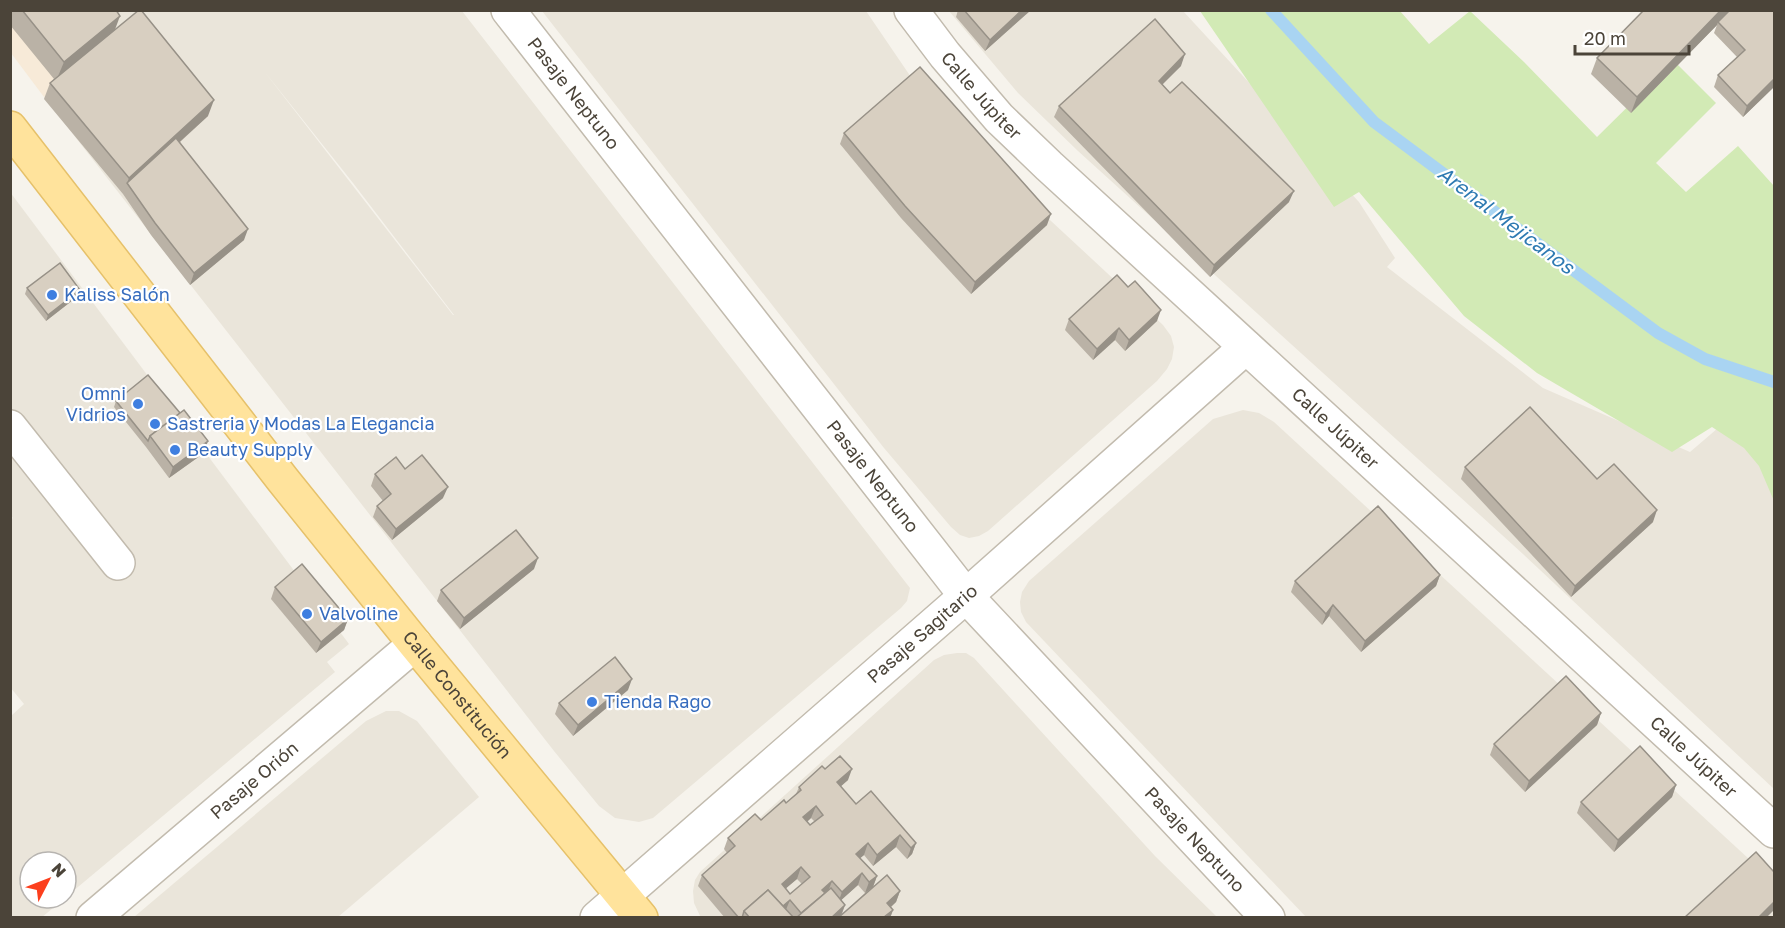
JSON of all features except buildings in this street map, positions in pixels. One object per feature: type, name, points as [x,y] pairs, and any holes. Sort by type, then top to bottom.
[{"type":"main road","name":"Calle Constitución","points":[[13,137],[283,480],[631,906]]},
{"type":"street","name":"Pasaje Neptuno","points":[[508,10],[966,596],[1268,918]]},
{"type":"street","name":"Calle Júpiter","points":[[911,10],[945,55],[999,118],[1057,175],[1774,831]]},
{"type":"street","name":"Pasaje Sagitario","points":[[597,918],[631,906],[966,596],[1246,347]]},
{"type":"street","points":[[10,427],[118,563]]},
{"type":"street","name":"Pasaje Orión","points":[[93,918],[415,644]]},
{"type":"shaded area","points":[[11,11],[102,11],[121,34],[44,97],[11,53]]},
{"type":"shaded area","points":[[102,11],[462,11],[910,588],[907,601],[653,818],[639,822],[615,818],[599,806],[554,751],[44,97],[121,33]],"holes":[[[264,71],[353,183],[454,315]]]},
{"type":"shaded area","points":[[542,11],[866,11],[915,83],[979,154],[1163,325],[1171,336],[1174,347],[1167,369],[1157,381],[988,531],[969,538],[960,535],[884,448]]},
{"type":"shaded area","points":[[949,11],[1183,11],[1359,202],[1395,258],[1387,267],[1543,388],[1690,452],[1725,422],[1774,467],[1774,789],[1523,554],[1078,151],[1018,93]]},
{"type":"shaded area","points":[[10,192],[349,644],[327,662],[335,672],[78,887],[78,850],[18,850],[18,910],[51,910],[41,918],[10,917],[11,716],[24,704],[10,687],[10,520],[13,518],[10,515]]},
{"type":"shaded area","points":[[1243,410],[1259,413],[1274,422],[1774,882],[1774,917],[1306,917],[1026,622],[1021,612],[1022,592],[1029,581],[1213,419]]},
{"type":"shaded area","points":[[966,653],[974,658],[1155,856],[1217,917],[701,918],[694,903],[693,891],[695,880],[700,872],[934,660],[944,655]]},
{"type":"shaded area","points":[[386,711],[399,711],[417,721],[479,797],[338,917],[134,917],[366,721]]},
{"type":"green space","points":[[1200,11],[1400,11],[1429,44],[1470,11],[1524,62],[1597,137],[1674,61],[1716,103],[1656,163],[1686,192],[1738,146],[1774,186],[1774,501],[1759,466],[1744,448],[1712,427],[1672,452],[1537,373],[1464,316],[1359,192],[1334,207]]},
{"type":"waterway","name":"Arenal Mejicanos","points":[[1271,10],[1374,122],[1658,333],[1705,359],[1774,382]]},
{"type":"place","name":"Kaliss Salón","points":[[52,295]]},
{"type":"place","name":"Omni Vidrios","points":[[138,404]]},
{"type":"place","name":"Sastreria y Modas La Elegancia","points":[[155,424]]},
{"type":"place","name":"Beauty Supply","points":[[175,450]]},
{"type":"place","name":"Valvoline","points":[[307,614]]},
{"type":"place","name":"Tienda Rago","points":[[592,702]]}]
